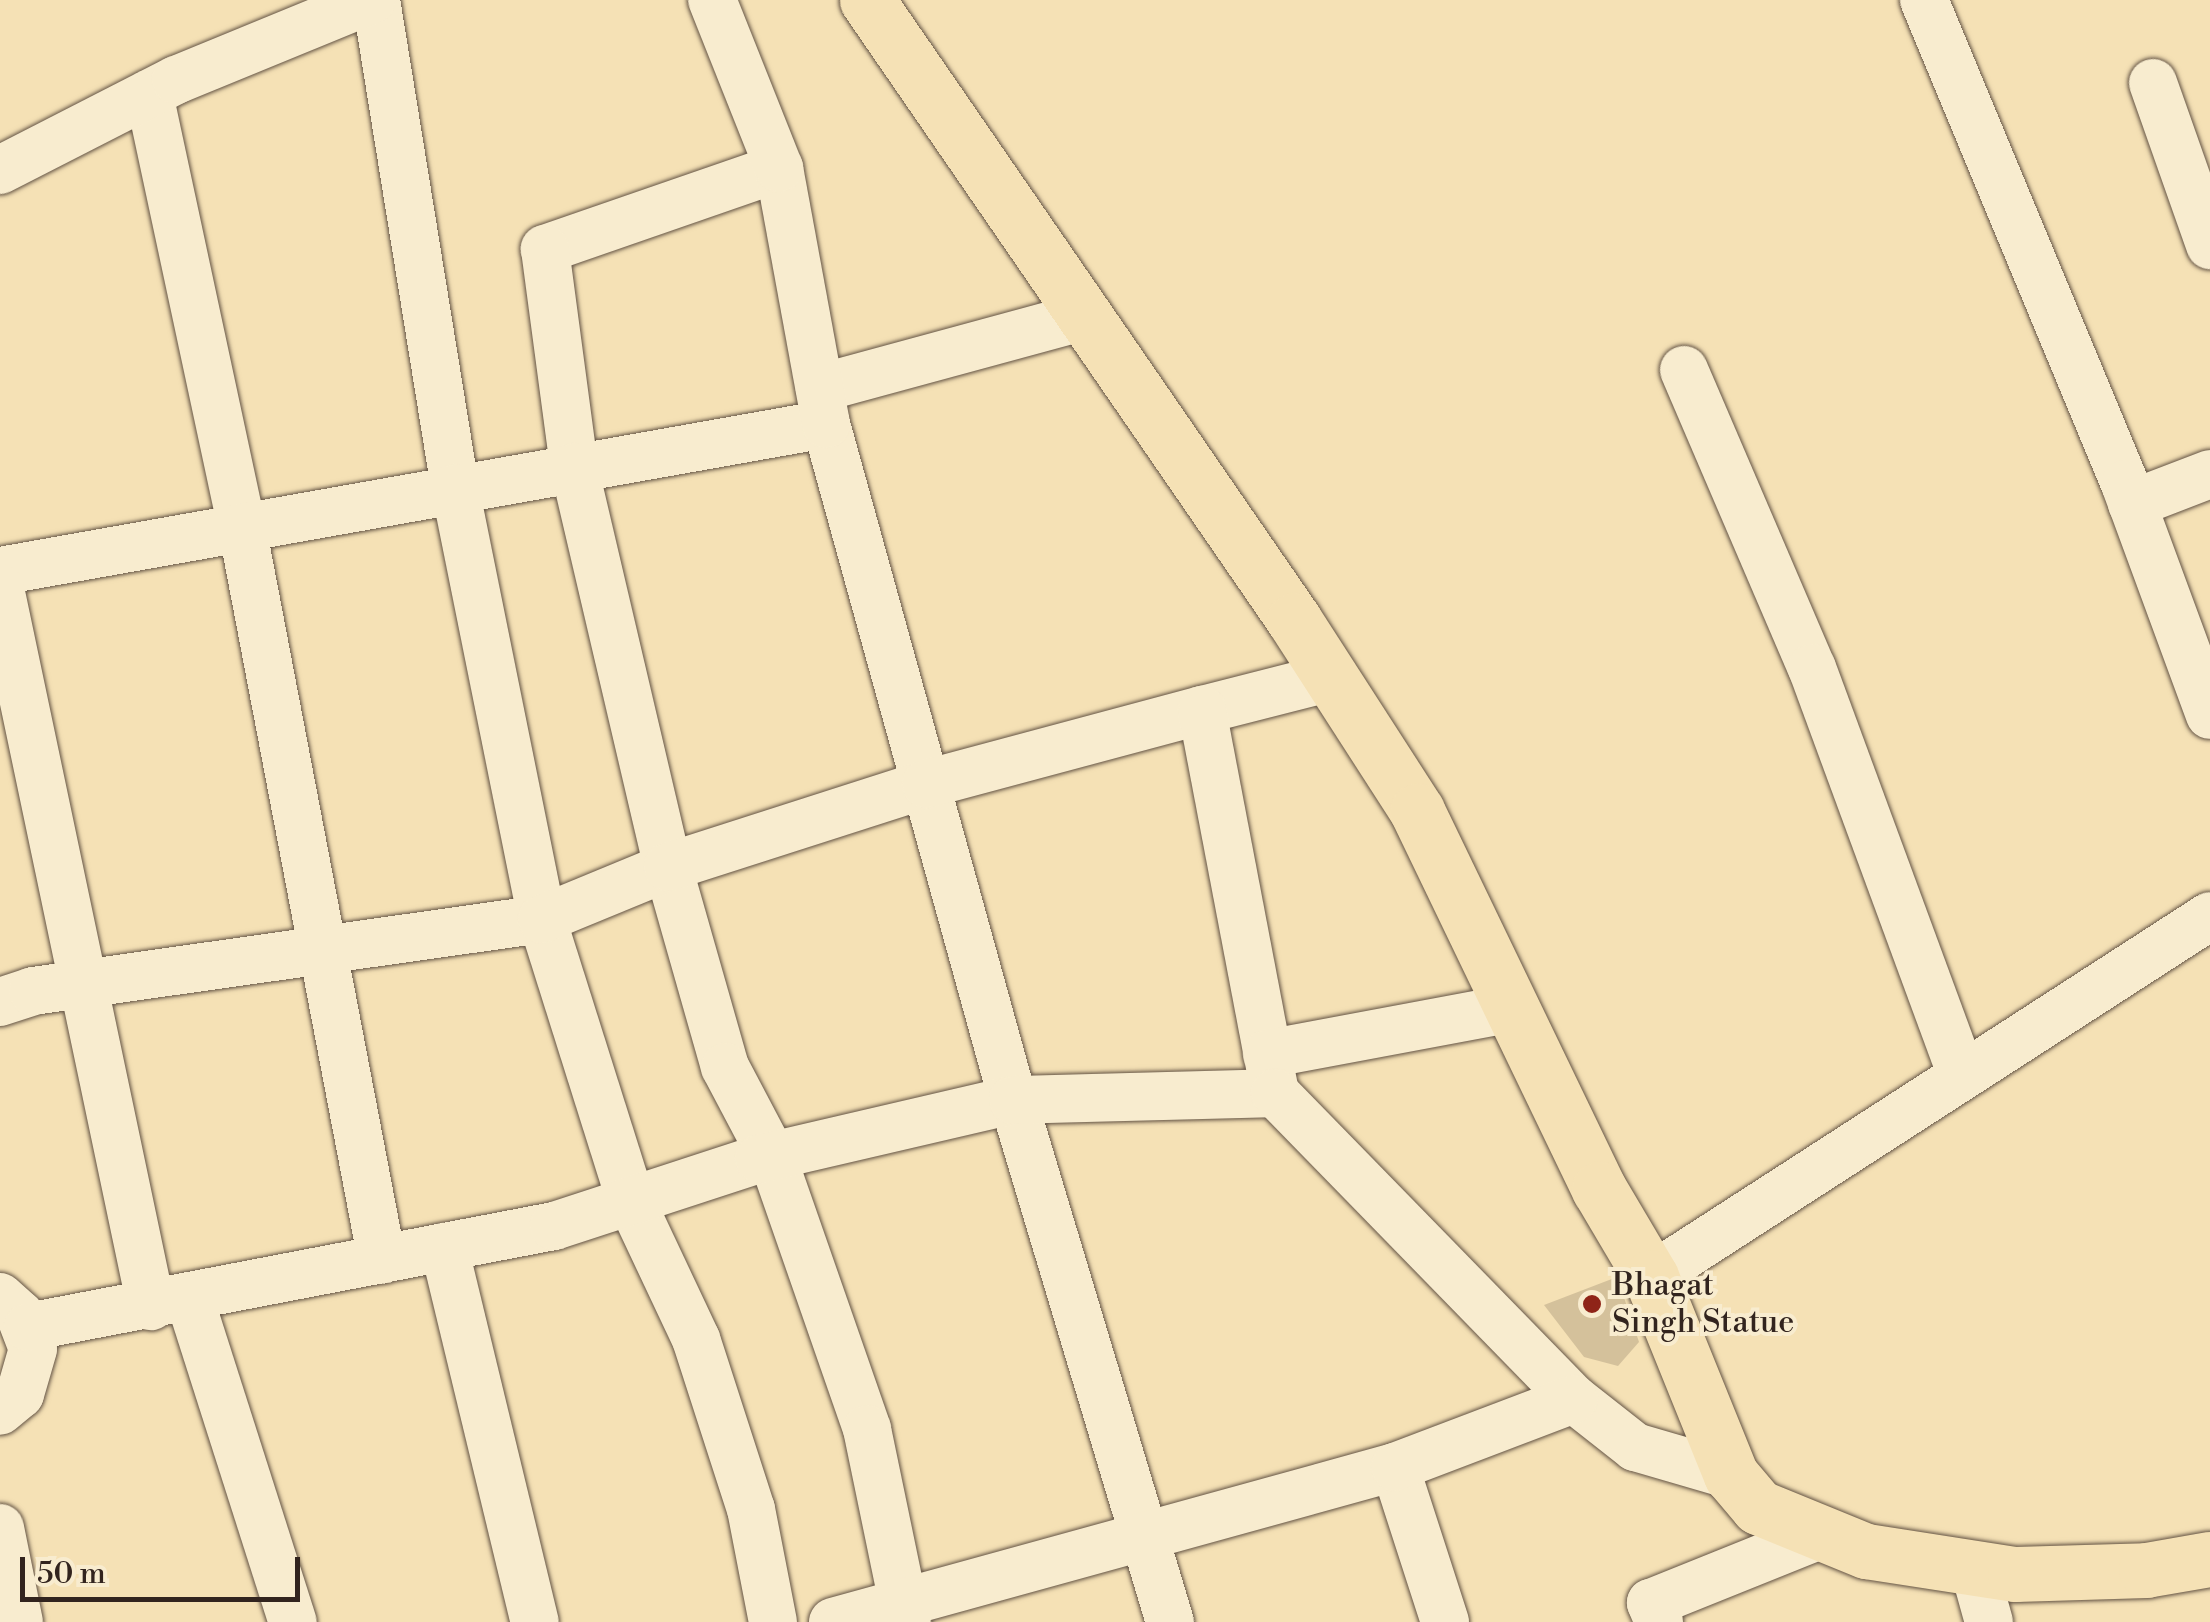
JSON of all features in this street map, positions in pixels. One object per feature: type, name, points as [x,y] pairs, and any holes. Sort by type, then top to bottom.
[{"type":"main road","points":[[867,0],[1331,678],[1417,811],[1599,1189],[1651,1277],[1732,1474],[1758,1507],[1866,1551],[2016,1574],[2146,1570],[2210,1559]]},
{"type":"street","points":[[0,170],[149,94],[374,0],[454,488],[542,919],[632,1201],[696,1339],[752,1509],[773,1622]]},
{"type":"street","points":[[712,0],[779,168],[823,406],[1013,1100],[1170,1622]]},
{"type":"street","points":[[1924,0],[2132,504],[2210,715]]},
{"type":"street","points":[[2153,84],[2210,245]]},
{"type":"street","points":[[149,94],[242,526],[382,1260]]},
{"type":"street","points":[[779,168],[545,248],[574,467],[668,867],[725,1067],[772,1156],[867,1429],[903,1613]]},
{"type":"street","points":[[0,570],[574,467],[823,406],[1084,316]]},
{"type":"street","points":[[1684,370],[1812,668],[1961,1072]]},
{"type":"street","points":[[2132,504],[2210,474]]},
{"type":"street","points":[[0,588],[85,984],[170,1301],[293,1622]]},
{"type":"street","points":[[0,1002],[85,984],[542,919],[668,867],[926,784],[1331,678]]},
{"type":"street","points":[[1202,710],[1271,1073],[1574,1399],[1634,1446],[1732,1474]]},
{"type":"street","points":[[1651,1277],[1961,1072],[2210,916]]},
{"type":"street","points":[[0,1410],[31,1373],[14,1312],[170,1301],[554,1226],[772,1156],[1013,1100],[1271,1073],[1513,1008]]},
{"type":"street","points":[[444,1248],[535,1622]]},
{"type":"street","points":[[833,1622],[903,1613],[1142,1532],[1394,1467],[1574,1399]]},
{"type":"street","points":[[1394,1467],[1444,1622]]},
{"type":"street","points":[[0,1528],[19,1622]]},
{"type":"street","points":[[1659,1622],[1651,1603],[1822,1534]]},
{"type":"street","points":[[1974,1568],[1989,1622]]},
{"type":"shaded area","points":[[1617,1277],[1639,1342],[1618,1366],[1584,1357],[1544,1305]]},
{"type":"place","name":"Bhagat Singh Statue","points":[[1592,1304]]}]
